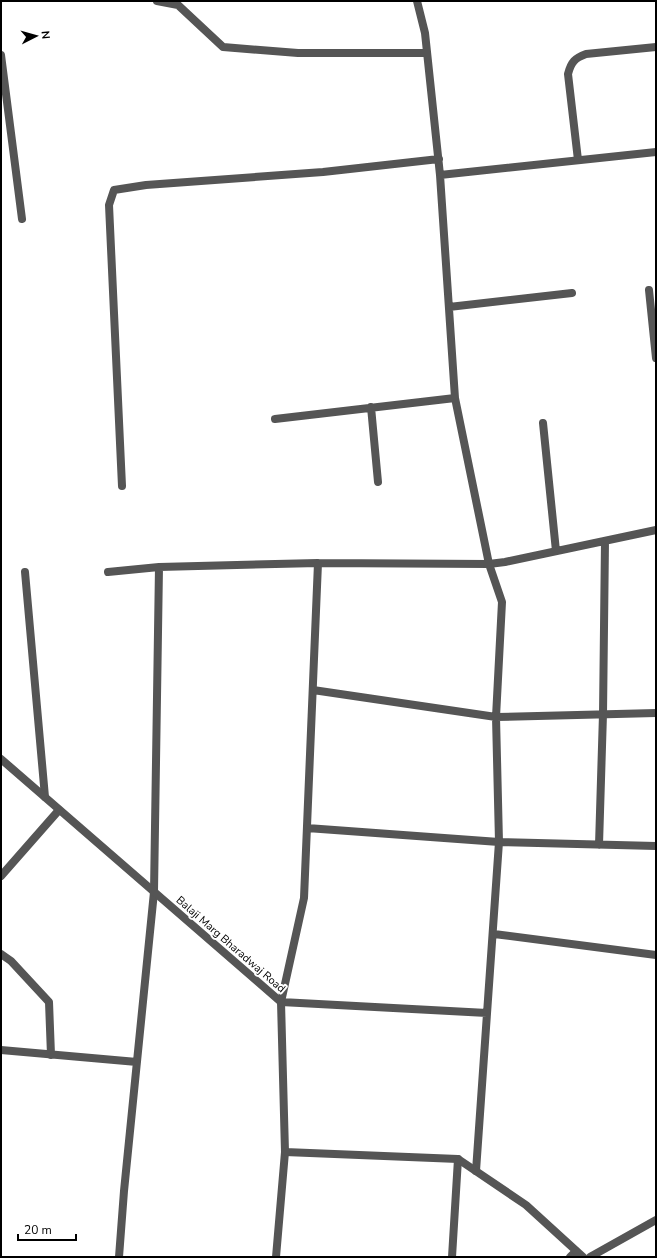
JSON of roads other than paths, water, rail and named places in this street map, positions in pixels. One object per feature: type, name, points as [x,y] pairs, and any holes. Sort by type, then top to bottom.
[{"type":"street","points":[[158,1],[179,3],[223,47],[298,53],[427,53]]},
{"type":"street","points":[[417,1],[425,32],[439,159],[455,398],[489,564],[502,602],[496,717],[499,842],[494,934],[476,1171]]},
{"type":"street","points":[[578,160],[568,74],[570,65],[576,58],[586,54],[656,47]]},
{"type":"street","points":[[1,55],[22,219]]},
{"type":"street","points":[[440,175],[656,152]]},
{"type":"street","points":[[122,486],[109,204],[114,190],[146,185],[323,172],[439,159]]},
{"type":"street","points":[[649,290],[656,358]]},
{"type":"street","points":[[449,307],[572,293]]},
{"type":"street","points":[[275,419],[455,398]]},
{"type":"street","points":[[371,408],[378,482]]},
{"type":"street","points":[[543,423],[556,551]]},
{"type":"street","points":[[108,572],[160,567],[318,563],[489,564],[656,530]]},
{"type":"street","points":[[599,845],[604,714],[605,541]]},
{"type":"street","points":[[318,563],[304,898],[281,1002],[487,1013]]},
{"type":"street","points":[[120,1257],[154,892],[160,567]]},
{"type":"street","points":[[25,572],[45,797]]},
{"type":"street","points":[[313,690],[496,717],[656,713]]},
{"type":"street","name":"Balaji Marg Bharadwaj Road","points":[[1,759],[281,1002],[284,1152],[276,1257]]},
{"type":"street","points":[[1,876],[59,810]]},
{"type":"street","points":[[307,828],[499,842],[656,846]]},
{"type":"street","points":[[494,934],[656,955]]},
{"type":"street","points":[[1,954],[11,961],[49,1002],[51,1055]]},
{"type":"street","points":[[1,1050],[137,1062]]},
{"type":"street","points":[[284,1152],[458,1159],[526,1204],[576,1255]]},
{"type":"street","points":[[452,1257],[458,1159]]},
{"type":"street","points":[[590,1257],[656,1220]]}]
